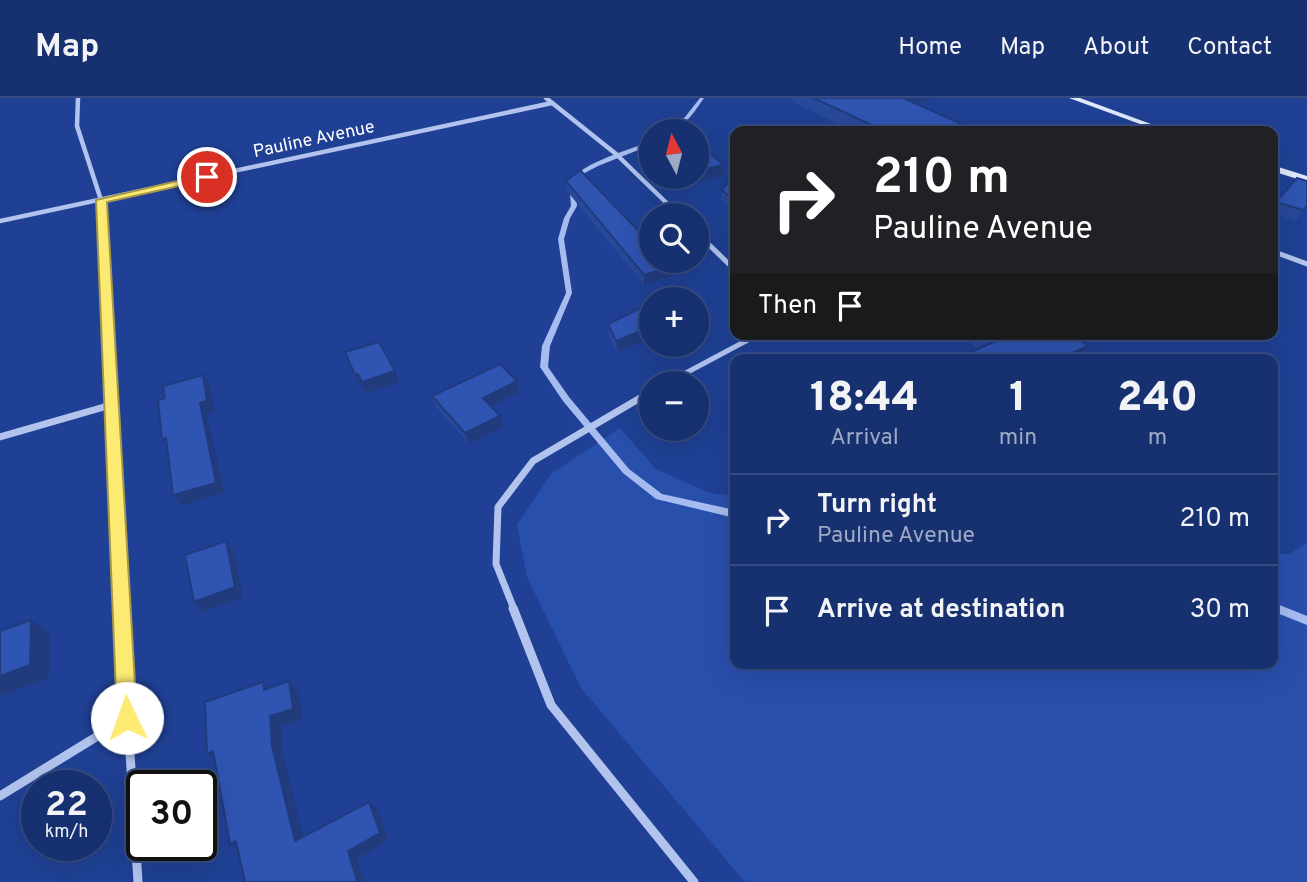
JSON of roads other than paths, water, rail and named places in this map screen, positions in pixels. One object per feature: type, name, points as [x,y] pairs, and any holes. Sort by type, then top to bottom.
[{"type":"main road","points":[[1073,98],[1152,126]]},
{"type":"main road","points":[[1278,170],[1307,179]]},
{"type":"street","points":[[78,98],[77,126],[101,200],[138,882]]},
{"type":"street","points":[[546,98],[616,154],[667,203]]},
{"type":"street","name":"Pauline Avenue","points":[[0,221],[552,103]]},
{"type":"street","points":[[709,245],[730,265]]},
{"type":"street","points":[[1278,253],[1307,264]]},
{"type":"street","points":[[690,371],[748,340]]},
{"type":"street","points":[[639,399],[533,461],[498,507],[496,564],[551,705],[694,882]]},
{"type":"street","points":[[0,437],[111,405]]},
{"type":"street","points":[[0,796],[127,718]]},
{"type":"waterway","points":[[686,119],[702,98]]},
{"type":"waterway","points":[[639,148],[596,165],[577,175],[572,181],[574,206],[567,218],[561,239],[569,293],[546,346],[544,367],[566,399],[626,471],[659,497],[730,513]]},
{"type":"waterway","points":[[1278,609],[1307,621]]}]
